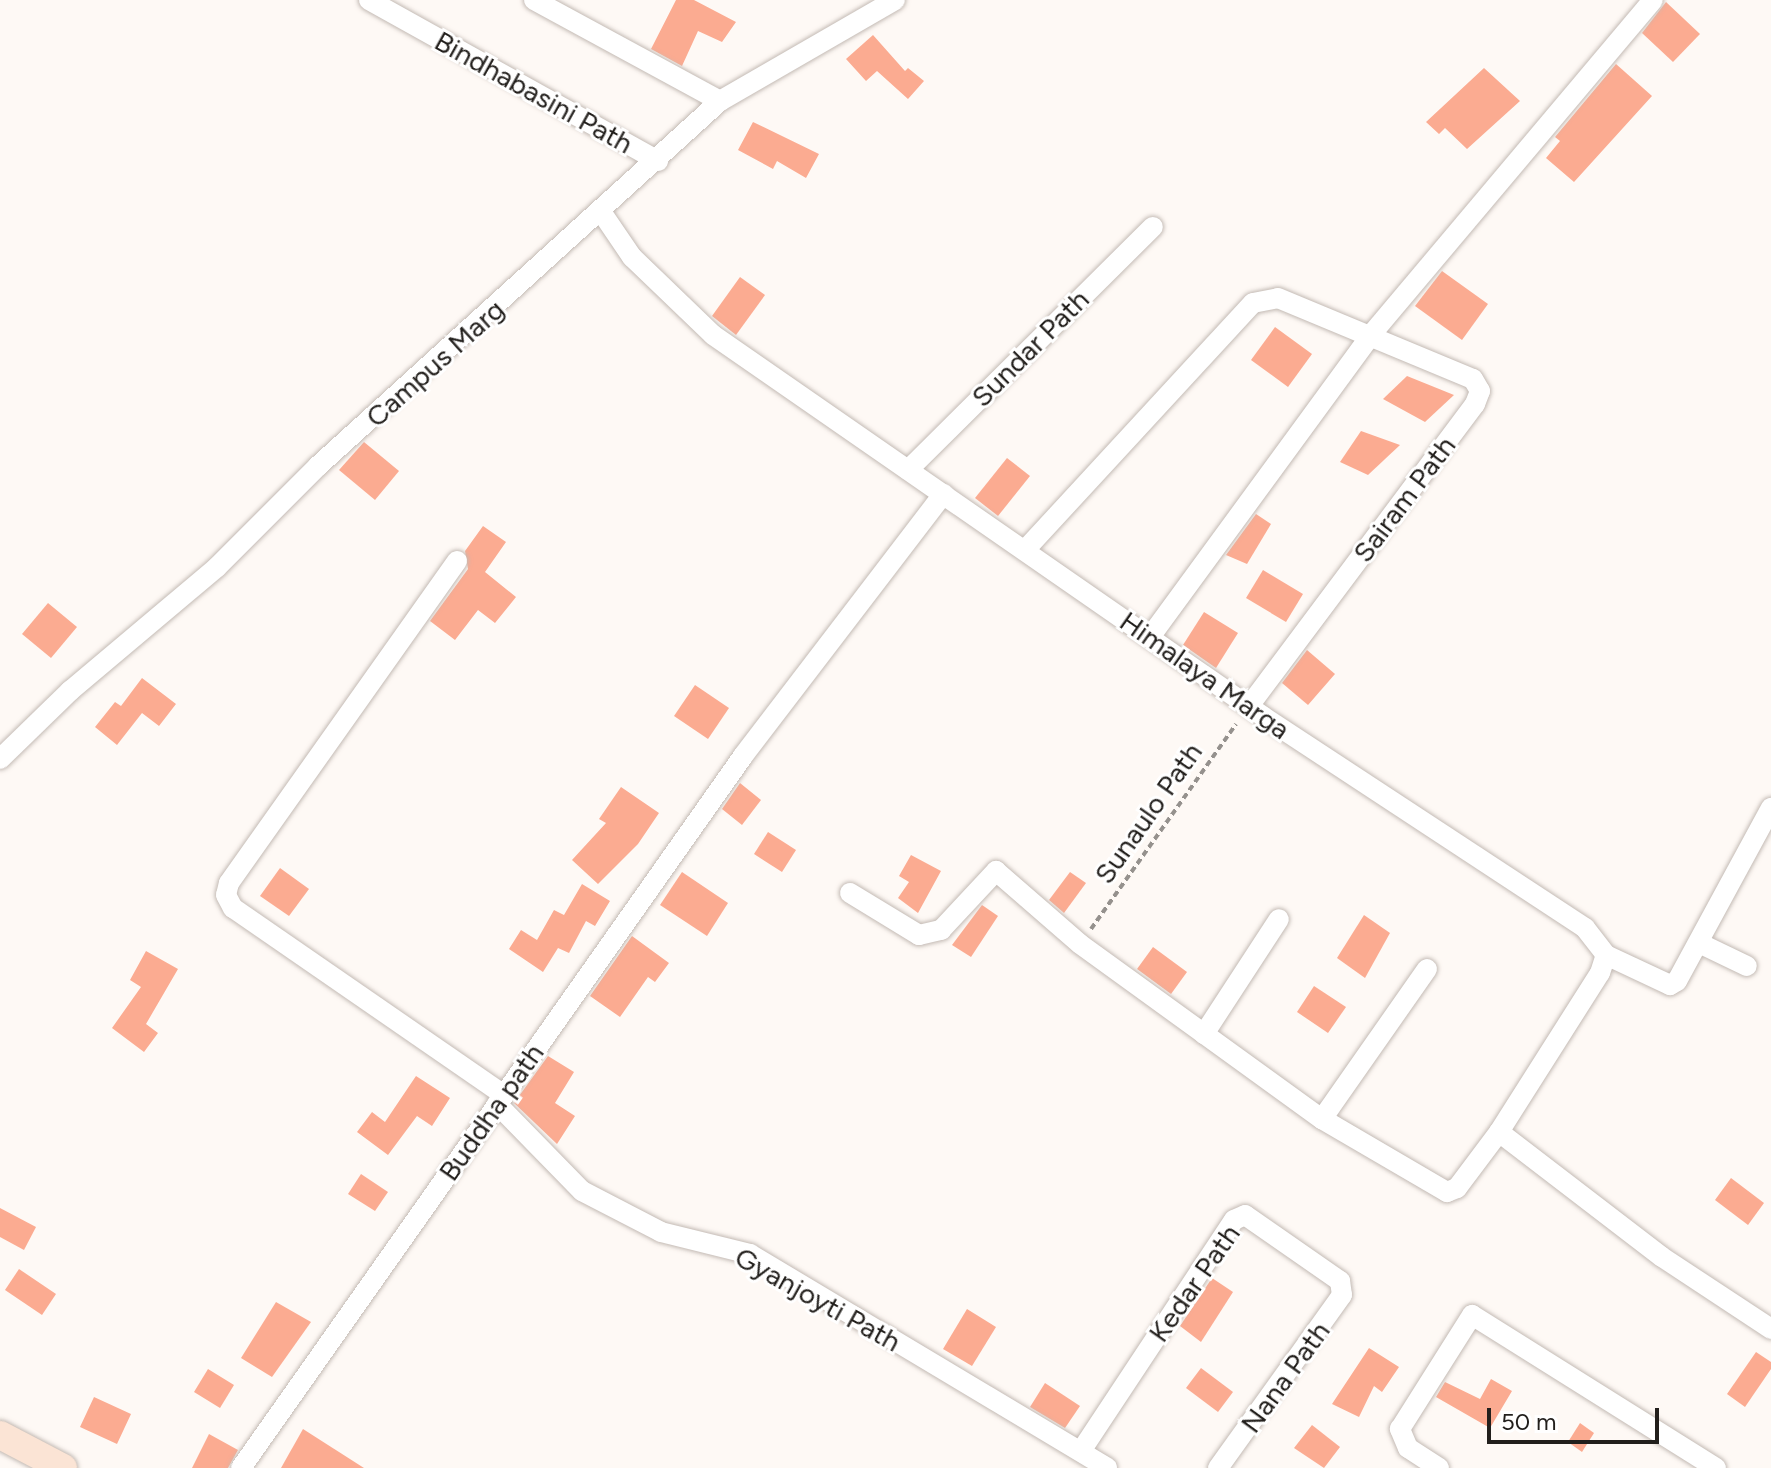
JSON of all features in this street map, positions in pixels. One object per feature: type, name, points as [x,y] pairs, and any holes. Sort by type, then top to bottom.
[{"type":"main road","points":[[3,1444],[63,1468]]},
{"type":"street","name":"Bindhabasini Path","points":[[369,0],[658,161]]},
{"type":"street","points":[[534,0],[720,101]]},
{"type":"street","name":"Campus Marg","points":[[0,759],[70,691],[217,567],[318,466],[658,161],[720,101],[895,0]]},
{"type":"street","points":[[1150,637],[1370,336],[1653,0]]},
{"type":"street","name":"Himalaya Marga","points":[[600,210],[632,257],[713,335],[1249,706],[1585,928],[1606,955],[1670,985],[1763,842],[1771,808]]},
{"type":"street","name":"Sundar Path","points":[[908,470],[1153,227]]},
{"type":"street","name":"Sairam Path","points":[[1025,550],[1253,303],[1278,298],[1473,379],[1480,391],[1249,706]]},
{"type":"street","name":"Buddha path","points":[[241,1468],[743,756],[943,494]]},
{"type":"street","name":"Gyanjoyti Path","points":[[457,561],[229,883],[226,895],[233,908],[500,1099],[582,1191],[661,1232],[750,1254],[1107,1468]]},
{"type":"street","points":[[850,893],[919,935],[941,930],[996,871],[1080,944],[1322,1119],[1447,1192],[1457,1188],[1499,1132],[1600,973],[1606,955]]},
{"type":"street","points":[[1204,1034],[1279,919]]},
{"type":"street","points":[[1699,943],[1747,966]]},
{"type":"street","points":[[1322,1119],[1427,969]]},
{"type":"street","points":[[1499,1132],[1662,1257],[1771,1329]]},
{"type":"street","name":"Kedar Path","points":[[1081,1451],[1234,1220],[1245,1215],[1256,1218],[1340,1281]]},
{"type":"street","name":"Nana Path","points":[[1218,1468],[1333,1311],[1342,1295],[1340,1281]]},
{"type":"street","points":[[1439,1468],[1408,1448],[1400,1429],[1472,1315],[1716,1468]]},
{"type":"path","name":"Sunaulo Path","points":[[1080,944],[1249,706]]},
{"type":"building","points":[[676,0],[694,0],[736,22],[722,42],[698,31],[682,66],[651,49]]},
{"type":"building","points":[[1666,2],[1700,34],[1673,62],[1642,33]]},
{"type":"building","points":[[873,35],[905,71],[908,68],[924,81],[908,99],[877,71],[866,81],[846,59]]},
{"type":"building","points":[[1616,64],[1652,96],[1574,182],[1546,158],[1560,141],[1555,137]]},
{"type":"building","points":[[1484,68],[1520,101],[1467,149],[1445,128],[1439,134],[1426,122]]},
{"type":"building","points":[[753,122],[819,154],[806,178],[777,161],[773,169],[738,150]]},
{"type":"building","points":[[1442,271],[1488,304],[1462,340],[1415,306]]},
{"type":"building","points":[[740,277],[765,295],[736,335],[712,316]]},
{"type":"building","points":[[1275,327],[1312,354],[1288,387],[1251,360]]},
{"type":"building","points":[[1407,376],[1454,395],[1425,422],[1383,399]]},
{"type":"building","points":[[1361,431],[1400,445],[1368,475],[1340,462]]},
{"type":"building","points":[[364,442],[399,471],[375,500],[339,470]]},
{"type":"building","points":[[1007,458],[1030,476],[998,516],[975,498]]},
{"type":"building","points":[[1256,514],[1271,524],[1247,564],[1226,555]]},
{"type":"building","points":[[483,526],[506,542],[485,572],[516,597],[495,623],[478,610],[455,640],[430,621],[468,569],[465,551]]},
{"type":"building","points":[[1263,570],[1303,594],[1286,622],[1246,598]]},
{"type":"building","points":[[48,603],[77,627],[51,658],[22,634]]},
{"type":"building","points":[[1204,612],[1238,633],[1216,668],[1183,645]]},
{"type":"building","points":[[1307,650],[1335,674],[1308,705],[1282,683]]},
{"type":"building","points":[[142,678],[176,704],[159,726],[142,713],[117,745],[95,727],[115,702],[121,706]]},
{"type":"building","points":[[695,685],[729,708],[708,739],[674,716]]},
{"type":"building","points":[[740,783],[761,800],[742,825],[722,809]]},
{"type":"building","points":[[621,787],[659,813],[638,844],[598,884],[572,860],[606,823],[599,819]]},
{"type":"building","points":[[768,832],[796,850],[782,872],[754,854]]},
{"type":"building","points":[[911,855],[941,871],[918,913],[898,898],[909,882],[899,876]]},
{"type":"building","points":[[280,868],[309,889],[289,916],[260,896]]},
{"type":"building","points":[[682,872],[728,903],[707,936],[660,905]]},
{"type":"building","points":[[1070,872],[1086,883],[1064,913],[1049,900]]},
{"type":"building","points":[[582,884],[610,901],[595,926],[586,921],[569,953],[558,948],[543,972],[509,949],[521,930],[537,940],[554,910],[564,915]]},
{"type":"building","points":[[982,905],[998,916],[971,957],[952,945]]},
{"type":"building","points":[[1364,915],[1390,933],[1365,978],[1337,958]]},
{"type":"building","points":[[632,936],[669,963],[655,982],[648,977],[620,1017],[590,996]]},
{"type":"building","points":[[1153,947],[1187,972],[1171,994],[1137,969]]},
{"type":"building","points":[[146,951],[178,969],[146,1024],[158,1033],[144,1052],[112,1028],[141,987],[130,980]]},
{"type":"building","points":[[1314,986],[1346,1007],[1328,1033],[1297,1012]]},
{"type":"building","points":[[548,1056],[574,1072],[555,1103],[575,1116],[557,1144],[514,1103]]},
{"type":"building","points":[[416,1076],[450,1098],[432,1126],[417,1116],[388,1155],[357,1132],[372,1112],[385,1122]]},
{"type":"building","points":[[361,1174],[388,1192],[375,1211],[348,1194]]},
{"type":"building","points":[[1731,1178],[1764,1203],[1748,1225],[1715,1200]]},
{"type":"building","points":[[0,1208],[36,1227],[24,1250],[0,1237]]},
{"type":"building","points":[[19,1269],[56,1294],[42,1315],[5,1290]]},
{"type":"building","points":[[1212,1278],[1233,1292],[1201,1342],[1180,1326]]},
{"type":"building","points":[[276,1302],[311,1322],[272,1377],[241,1358]]},
{"type":"building","points":[[967,1309],[996,1327],[972,1366],[943,1349]]},
{"type":"building","points":[[1369,1348],[1399,1367],[1382,1392],[1374,1386],[1359,1417],[1332,1404]]},
{"type":"building","points":[[1756,1352],[1771,1362],[1771,1369],[1745,1407],[1727,1394]]},
{"type":"building","points":[[1201,1368],[1233,1392],[1218,1412],[1186,1388]]},
{"type":"building","points":[[208,1369],[234,1385],[220,1408],[194,1392]]},
{"type":"building","points":[[1491,1379],[1512,1391],[1490,1428],[1436,1397],[1445,1382],[1480,1399]]},
{"type":"building","points":[[1045,1383],[1080,1406],[1065,1428],[1030,1407]]},
{"type":"building","points":[[94,1397],[131,1414],[117,1444],[80,1427]]},
{"type":"building","points":[[1580,1423],[1594,1433],[1582,1452],[1568,1442]]},
{"type":"building","points":[[1312,1425],[1340,1447],[1324,1468],[1294,1448]]},
{"type":"building","points":[[303,1429],[364,1468],[281,1468]]},
{"type":"building","points":[[209,1434],[238,1450],[228,1468],[192,1468]]}]
